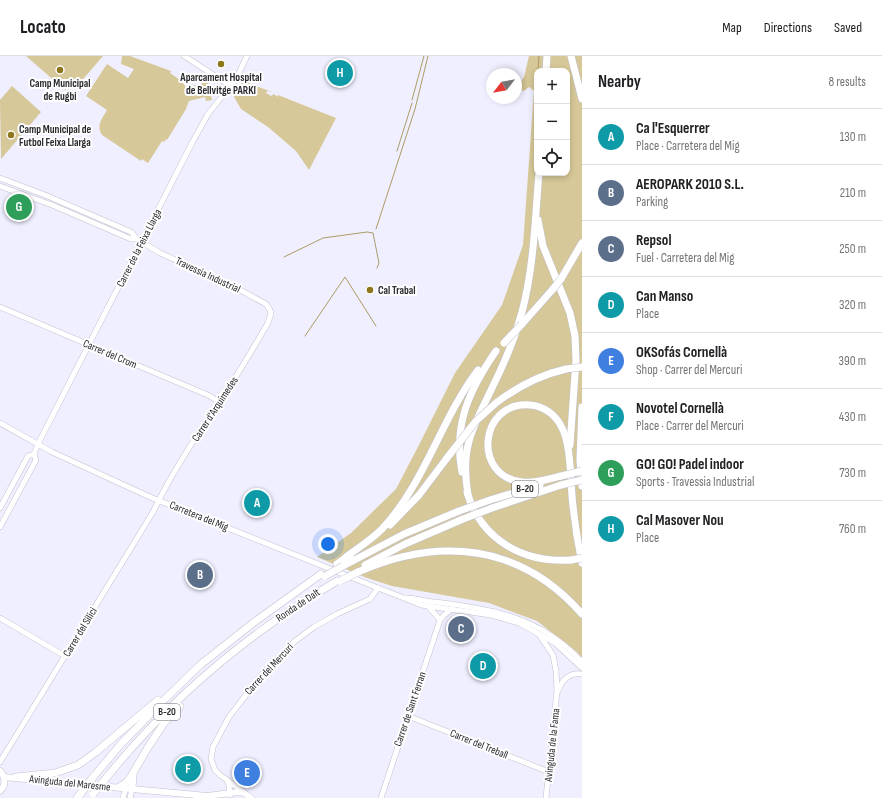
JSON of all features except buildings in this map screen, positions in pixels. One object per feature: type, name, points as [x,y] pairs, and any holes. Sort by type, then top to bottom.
[{"type":"highway","points":[[546,68],[547,56]]},
{"type":"highway","points":[[571,56],[582,99]]},
{"type":"highway","points":[[468,495],[465,480],[465,464],[469,441],[481,411],[507,357],[522,312],[529,276],[539,176]]},
{"type":"highway","points":[[538,188],[538,222],[543,246],[570,313],[576,336],[576,360],[570,447],[563,484]]},
{"type":"highway","points":[[340,565],[346,558],[375,535],[395,513],[414,482],[462,394],[478,370],[553,289],[561,279],[582,243]]},
{"type":"highway","points":[[496,352],[474,385],[462,417],[459,434],[459,451],[463,481],[468,495],[474,509],[487,529],[504,544],[534,558],[552,560],[571,560],[582,558]]},
{"type":"highway","points":[[346,558],[377,537],[404,512],[476,421],[496,403],[529,382],[553,372],[582,367]]},
{"type":"highway","points":[[582,407],[580,460],[582,485],[563,484],[540,481],[524,482],[512,480],[500,472],[491,460],[487,445],[490,429],[499,416],[512,408],[524,404],[538,406],[552,414],[561,426],[568,448],[563,484],[575,524],[582,563]]},
{"type":"highway","points":[[563,484],[582,471]]},
{"type":"highway","name":"B-20","points":[[563,484],[582,474]]},
{"type":"highway","name":"B-20","points":[[340,565],[404,534],[490,500],[582,480]]},
{"type":"highway","name":"Ronda de Dalt","points":[[92,796],[159,719],[197,682],[277,619],[310,597],[406,544],[463,519],[563,484]]},
{"type":"highway","points":[[356,572],[391,559],[420,552],[444,550],[475,553],[506,561],[533,573],[560,591],[582,614]]},
{"type":"highway","name":"Ronda de Dalt","points":[[79,796],[121,744],[190,675],[234,637],[323,575],[340,565]]},
{"type":"highway","points":[[126,788],[156,733],[169,717],[232,653]]},
{"type":"highway","points":[[16,777],[55,773],[72,768],[96,752],[190,675]]},
{"type":"highway","points":[[126,788],[133,773]]},
{"type":"main road","points":[[0,771],[4,777],[4,786],[0,792]]},
{"type":"main road","name":"Avinguda del Maresme","points":[[4,777],[210,797],[230,795],[239,792],[248,797]]},
{"type":"street","points":[[184,56],[232,86]]},
{"type":"street","name":"Carrer de la Feixa Llarga","points":[[34,454],[204,121],[211,110],[232,86],[247,56]]},
{"type":"street","name":"Travessia Industrial","points":[[0,178],[38,192],[131,232],[137,239],[160,253],[231,285],[266,304],[270,310],[270,317]]},
{"type":"street","name":"Travessia Industrial","points":[[0,186],[52,205],[131,239],[137,239]]},
{"type":"street","name":"Carrer del Crom","points":[[0,307],[210,396],[219,402]]},
{"type":"street","name":"Carrer d'Arquímedes","points":[[159,500],[187,452],[265,329],[270,317]]},
{"type":"street","name":"Carretera del Mig","points":[[0,423],[38,444],[159,500],[416,604],[504,618],[519,623],[536,631],[560,647],[582,668]]},
{"type":"street","points":[[0,508],[28,456],[34,454],[35,461],[0,526]]},
{"type":"street","name":"Carrer del Silici","points":[[0,762],[159,500]]},
{"type":"street","name":"Carrer del Mercuri","points":[[248,797],[237,786],[220,775],[212,764],[211,751],[229,717],[250,688],[270,665],[301,636],[336,614],[370,598],[378,588]]},
{"type":"street","name":"Carretera del Mig","points":[[404,598],[409,597],[422,601],[476,607],[508,615],[545,632],[564,644],[582,662]]},
{"type":"street","points":[[422,601],[440,620]]},
{"type":"street","name":"Carrer de Sant Ferran","points":[[380,798],[440,620],[452,609]]},
{"type":"street","points":[[0,618],[65,656]]},
{"type":"street","name":"Avinguda de la Fama","points":[[536,631],[553,654],[558,692],[546,798]]},
{"type":"street","points":[[558,692],[563,680],[576,674],[582,674]]},
{"type":"street","name":"Carrer del Treball","points":[[408,716],[550,772]]},
{"type":"street","points":[[227,780],[230,795]]},
{"type":"street","points":[[123,798],[126,788]]},
{"type":"street","points":[[126,788],[130,798]]},
{"type":"shaded area","points":[[26,56],[103,56],[78,85],[73,81],[65,90]]},
{"type":"shaded area","points":[[122,56],[130,56],[171,71],[170,73],[180,80],[186,87],[202,84],[201,80],[207,78],[212,100],[206,101],[205,97],[189,101],[186,109],[167,140],[166,139],[164,142],[162,141],[148,163],[142,159],[141,161],[102,135],[100,125],[107,110],[86,96],[107,64],[128,78],[134,69],[121,64]]},
{"type":"shaded area","points":[[529,56],[582,56],[582,658],[577,652],[537,621],[489,603],[392,586],[367,578],[317,557],[351,533],[396,489],[455,373],[502,305],[523,245],[534,91],[529,87],[524,91],[522,90],[522,80]]},
{"type":"shaded area","points":[[243,81],[272,92],[267,91],[266,93],[271,96],[274,94],[278,97],[278,95],[336,118],[309,170],[296,151],[268,127],[241,109],[234,97]]},
{"type":"shaded area","name":"Camp Municipal de Futbol Feixa Llarga","points":[[12,86],[41,112],[1,159],[0,100]]},
{"type":"waterway","points":[[412,100],[424,56]]},
{"type":"waterway","points":[[376,229],[415,109],[428,56]]},
{"type":"waterway","points":[[538,68],[539,56]]},
{"type":"waterway","points":[[397,151],[412,103]]},
{"type":"waterway","points":[[284,257],[323,238],[367,232],[373,233],[379,263],[377,268]]},
{"type":"waterway","points":[[305,336],[345,277],[376,326]]},
{"type":"place","name":"Aparcament Hospital de Bellvitge PARKI","points":[[221,64]]},
{"type":"place","name":"Camp Municipal de Rugbi","points":[[60,70]]},
{"type":"place","name":"Cal Masover Nou","points":[[340,73]]},
{"type":"place","name":"Camp Municipal de Futbol Feixa Llarga","points":[[11,135]]},
{"type":"place","name":"GO! GO! Padel indoor","points":[[19,207]]},
{"type":"place","name":"Cal Trabal","points":[[370,290]]},
{"type":"place","name":"Ca l'Esquerrer","points":[[257,503]]},
{"type":"place","name":"AEROPARK 2010 S.L.","points":[[200,575]]},
{"type":"place","name":"Repsol","points":[[461,629]]},
{"type":"place","name":"Can Manso","points":[[483,666]]},
{"type":"place","name":"Novotel Cornellà","points":[[188,769]]},
{"type":"place","name":"OKSofás Cornellà","points":[[247,773]]}]
